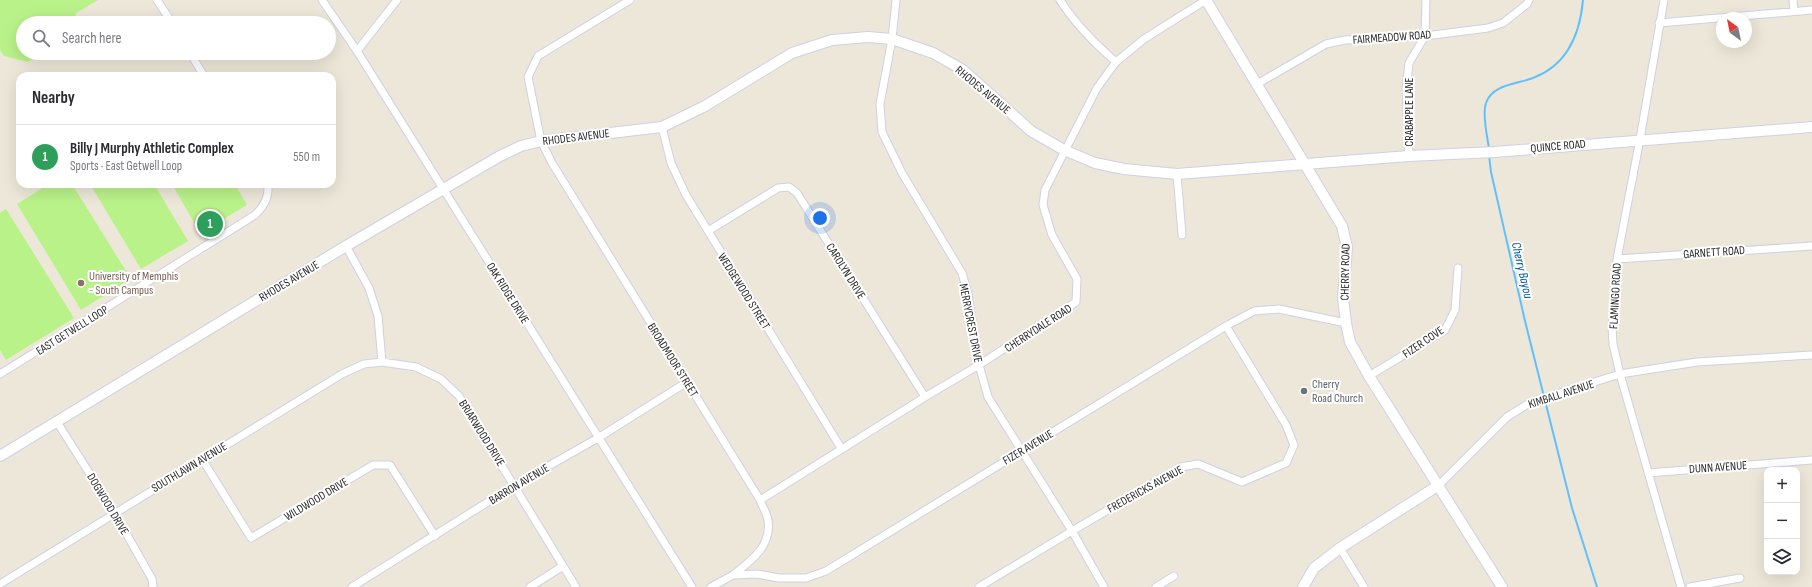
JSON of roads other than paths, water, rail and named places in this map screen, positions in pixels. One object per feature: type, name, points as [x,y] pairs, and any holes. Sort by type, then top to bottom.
[{"type":"main road","name":"CHERRY ROAD","points":[[1206,0],[1342,226],[1347,247],[1343,298],[1350,342],[1369,376],[1502,587]]},
{"type":"main road","name":"RHODES AVENUE","points":[[0,456],[346,246],[500,156],[522,146],[541,141],[662,127],[705,106],[792,53],[832,40],[868,37],[892,39],[933,53],[963,70],[1030,131],[1064,150],[1095,163],[1124,169],[1177,174],[1305,164]]},
{"type":"main road","name":"QUINCE ROAD","points":[[1305,164],[1409,156],[1484,153],[1640,139],[1812,127]]},
{"type":"main road","name":"KIMBALL AVENUE","points":[[1303,587],[1314,568],[1340,548],[1439,485]]},
{"type":"street","points":[[157,0],[167,16]]},
{"type":"street","name":"OAK RIDGE DRIVE","points":[[322,0],[333,16]]},
{"type":"street","points":[[357,51],[397,0]]},
{"type":"street","name":"BROADMOOR STREET","points":[[630,0],[538,56],[528,77],[541,141],[552,163],[760,500],[768,520],[767,537],[760,551],[753,559],[733,575]]},
{"type":"street","name":"MERRYCREST DRIVE","points":[[896,0],[892,39],[880,104],[882,132],[902,173],[962,273],[968,294],[979,365],[988,397],[1072,531],[1104,587]]},
{"type":"street","points":[[1060,0],[1068,14],[1091,40],[1116,62]]},
{"type":"street","name":"CHERRYDALE ROAD","points":[[760,500],[841,448],[979,365],[1076,302],[1077,279],[1052,235],[1043,205],[1045,190],[1064,150],[1097,88],[1116,62],[1144,39],[1206,0]]},
{"type":"street","name":"CRABAPPLE LANE","points":[[1409,156],[1406,89],[1410,64],[1424,36],[1426,0]]},
{"type":"street","name":"FAIRMEADOW ROAD","points":[[1257,84],[1326,44],[1345,40],[1424,36],[1488,28],[1503,23],[1527,4],[1529,0]]},
{"type":"street","name":"FLAMINGO ROAD","points":[[1664,0],[1640,139],[1617,259],[1612,327],[1613,344],[1620,374],[1681,587]]},
{"type":"street","points":[[1793,0],[1794,10]]},
{"type":"street","points":[[1659,23],[1794,10],[1812,10]]},
{"type":"street","name":"OAK RIDGE DRIVE","points":[[336,20],[444,189],[692,587]]},
{"type":"street","points":[[194,60],[202,72]]},
{"type":"street","name":"WEDGEWOOD STREET","points":[[662,127],[671,163],[686,195],[841,448]]},
{"type":"street","points":[[1177,174],[1182,235]]},
{"type":"street","name":"CAROLYN DRIVE","points":[[708,231],[778,188],[790,187],[797,194],[925,397]]},
{"type":"street","name":"EAST GETWELL LOOP","points":[[0,374],[255,216],[265,205],[268,196],[268,188]]},
{"type":"street","points":[[346,246],[369,288],[378,316],[382,362]]},
{"type":"street","name":"GARNETT ROAD","points":[[1617,259],[1812,246]]},
{"type":"street","name":"FIZER COVE","points":[[1369,376],[1445,330],[1455,310],[1458,268]]},
{"type":"street","name":"FIZER AVENUE","points":[[711,587],[733,575],[757,574],[779,578],[806,578],[826,571],[1226,326],[1254,312],[1279,309],[1346,323]]},
{"type":"street","name":"FREDERICKS AVENUE","points":[[979,587],[1181,467],[1198,464],[1242,482],[1286,463],[1294,445],[1289,432],[1226,326]]},
{"type":"street","name":"KIMBALL AVENUE","points":[[1439,485],[1507,417],[1531,402],[1620,374],[1697,362],[1812,355]]},
{"type":"street","name":"SOUTHLAWN AVENUE","points":[[0,584],[114,512],[342,374],[364,364],[382,362]]},
{"type":"street","name":"BRIARWOOD DRIVE","points":[[382,362],[416,367],[440,378],[459,396],[576,587]]},
{"type":"street","name":"BARRON AVENUE","points":[[352,587],[515,486],[598,438],[687,382]]},
{"type":"street","name":"DOGWOOD DRIVE","points":[[57,422],[114,512],[152,579],[153,587]]},
{"type":"street","name":"WILDWOOD DRIVE","points":[[202,458],[252,538],[373,465],[390,465],[435,536]]},
{"type":"street","name":"DUNN AVENUE","points":[[1648,473],[1812,460]]},
{"type":"street","points":[[1340,548],[1364,587]]},
{"type":"street","points":[[530,587],[563,566]]},
{"type":"street","points":[[1156,587],[1174,576]]},
{"type":"street","points":[[1690,587],[1740,578]]},
{"type":"waterway","name":"Cherry Bayou","points":[[1489,148],[1484,113],[1489,97],[1500,88],[1533,78],[1545,72],[1563,57],[1570,47],[1579,25],[1583,0]]},
{"type":"waterway","name":"Cherry Bayou","points":[[1489,155],[1491,172],[1525,321],[1572,508],[1597,587]]},
{"type":"place","name":"Billy J Murphy Athletic Complex","points":[[210,224]]},
{"type":"place","name":"University of Memphis - South Campus","points":[[81,283]]},
{"type":"place","name":"Cherry Road Church","points":[[1304,391]]}]
